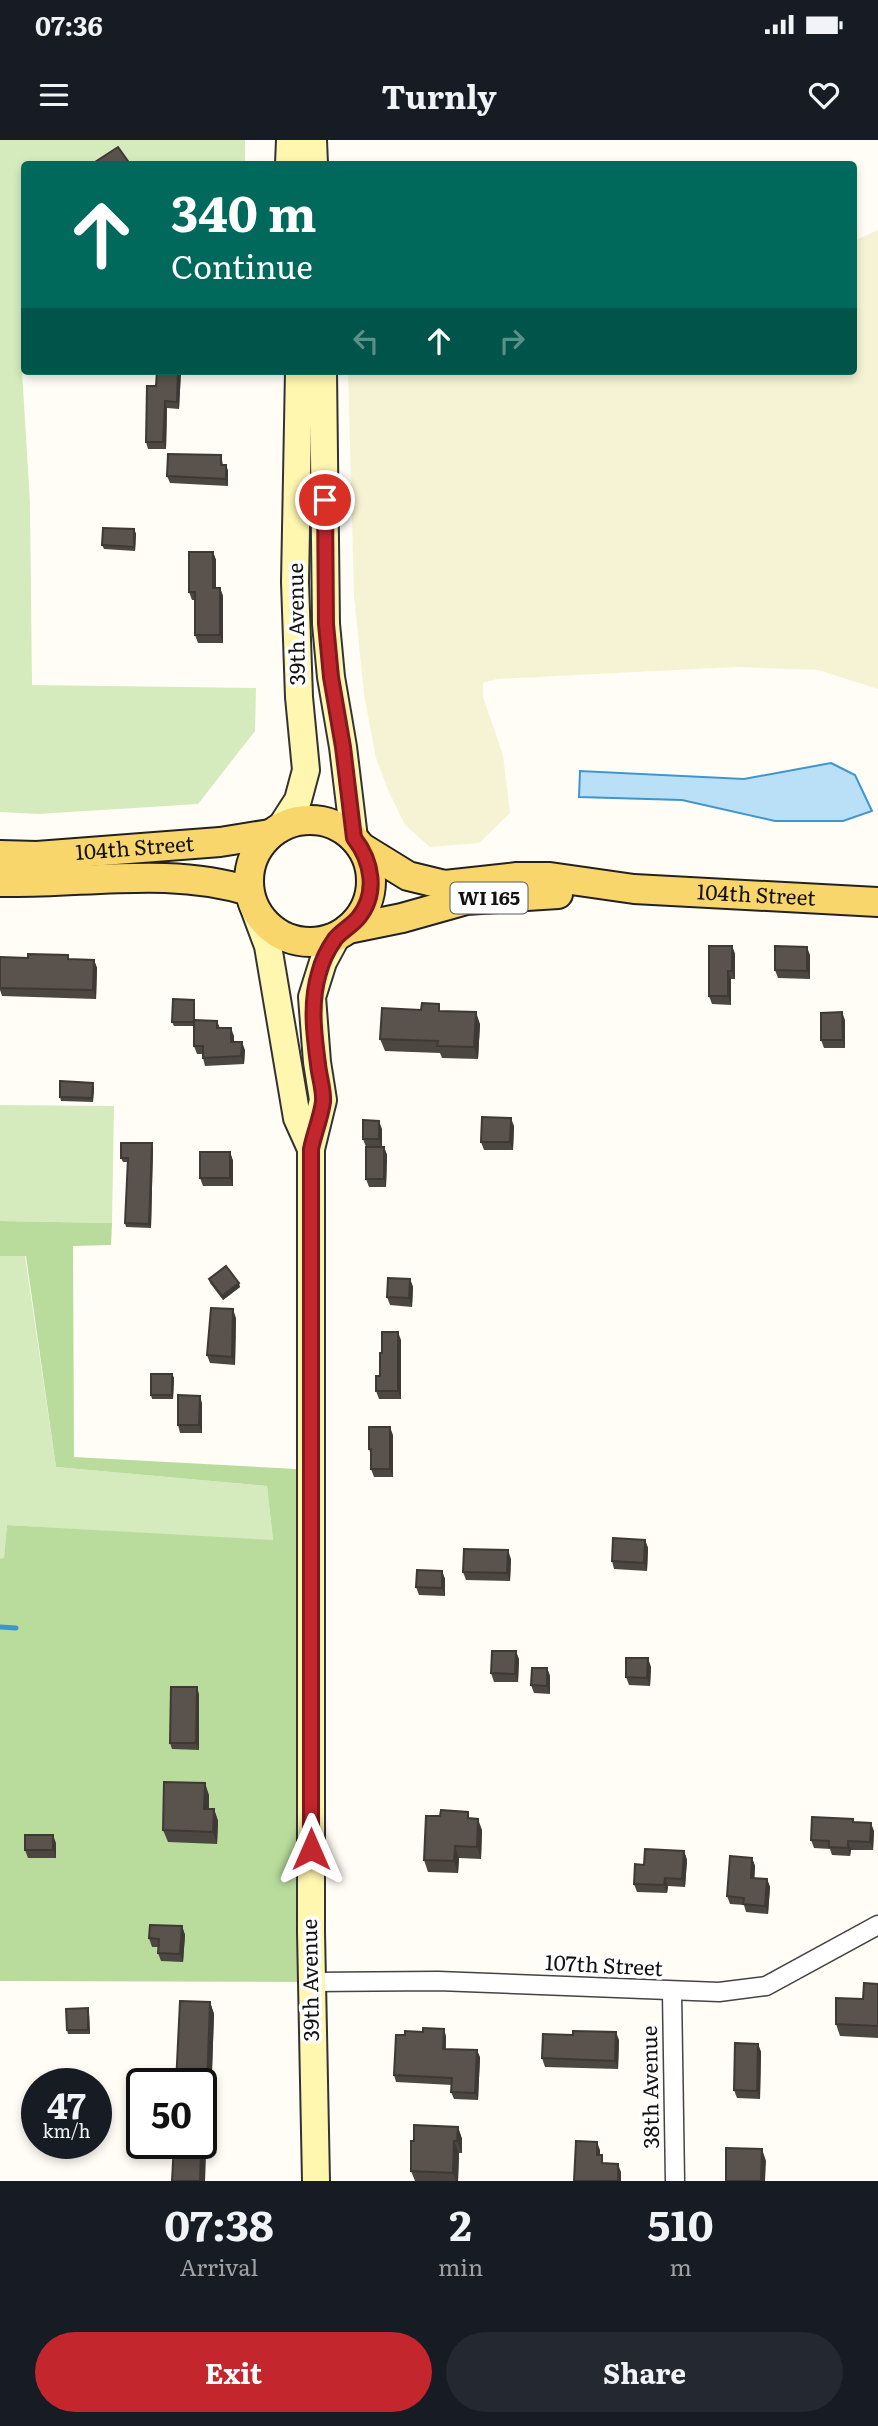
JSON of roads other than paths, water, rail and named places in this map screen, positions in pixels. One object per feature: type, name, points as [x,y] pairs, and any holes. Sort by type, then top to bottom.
[{"type":"main road","points":[[289,161],[290,140]]},
{"type":"main road","points":[[313,140],[314,161]]},
{"type":"main road","name":"39th Avenue","points":[[275,831],[298,800],[306,770],[299,697],[295,582],[299,375]]},
{"type":"main road","name":"39th Avenue","points":[[323,375],[326,624],[331,677],[357,842]]},
{"type":"main road","points":[[295,582],[326,582]]},
{"type":"main road","name":"WI 165","points":[[275,831],[299,821],[318,821],[337,826],[357,842]]},
{"type":"main road","points":[[251,897],[249,870],[256,851],[275,831]]},
{"type":"main road","name":"104th Street","points":[[0,855],[37,856],[220,842],[275,831]]},
{"type":"main road","points":[[342,933],[360,916],[370,891],[368,863],[357,842]]},
{"type":"main road","name":"104th Street","points":[[357,842],[408,876],[445,885],[517,877],[550,877],[634,889],[878,902]]},
{"type":"main road","name":"104th Street","points":[[0,882],[181,877],[226,884],[251,897]]},
{"type":"main road","name":"104th Street","points":[[342,933],[466,900],[634,889]]},
{"type":"main road","name":"39th Avenue","points":[[251,897],[268,946],[297,1118],[311,1149]]},
{"type":"main road","name":"WI 165","points":[[251,897],[263,920],[278,934],[297,941],[317,942],[342,933]]},
{"type":"main road","name":"39th Avenue","points":[[316,2181],[311,1982],[311,1149],[323,1100],[312,997],[323,962],[342,933]]},
{"type":"street","name":"107th Street","points":[[311,1982],[438,1981],[719,1992],[766,1986],[878,1924]]},
{"type":"street","name":"38th Avenue","points":[[672,1992],[675,2181]]},
{"type":"water","points":[[831,763],[855,775],[872,811],[843,821],[775,821],[682,800],[579,797],[580,771],[744,779]]},
{"type":"waterway","points":[[0,1627],[16,1628]]}]
